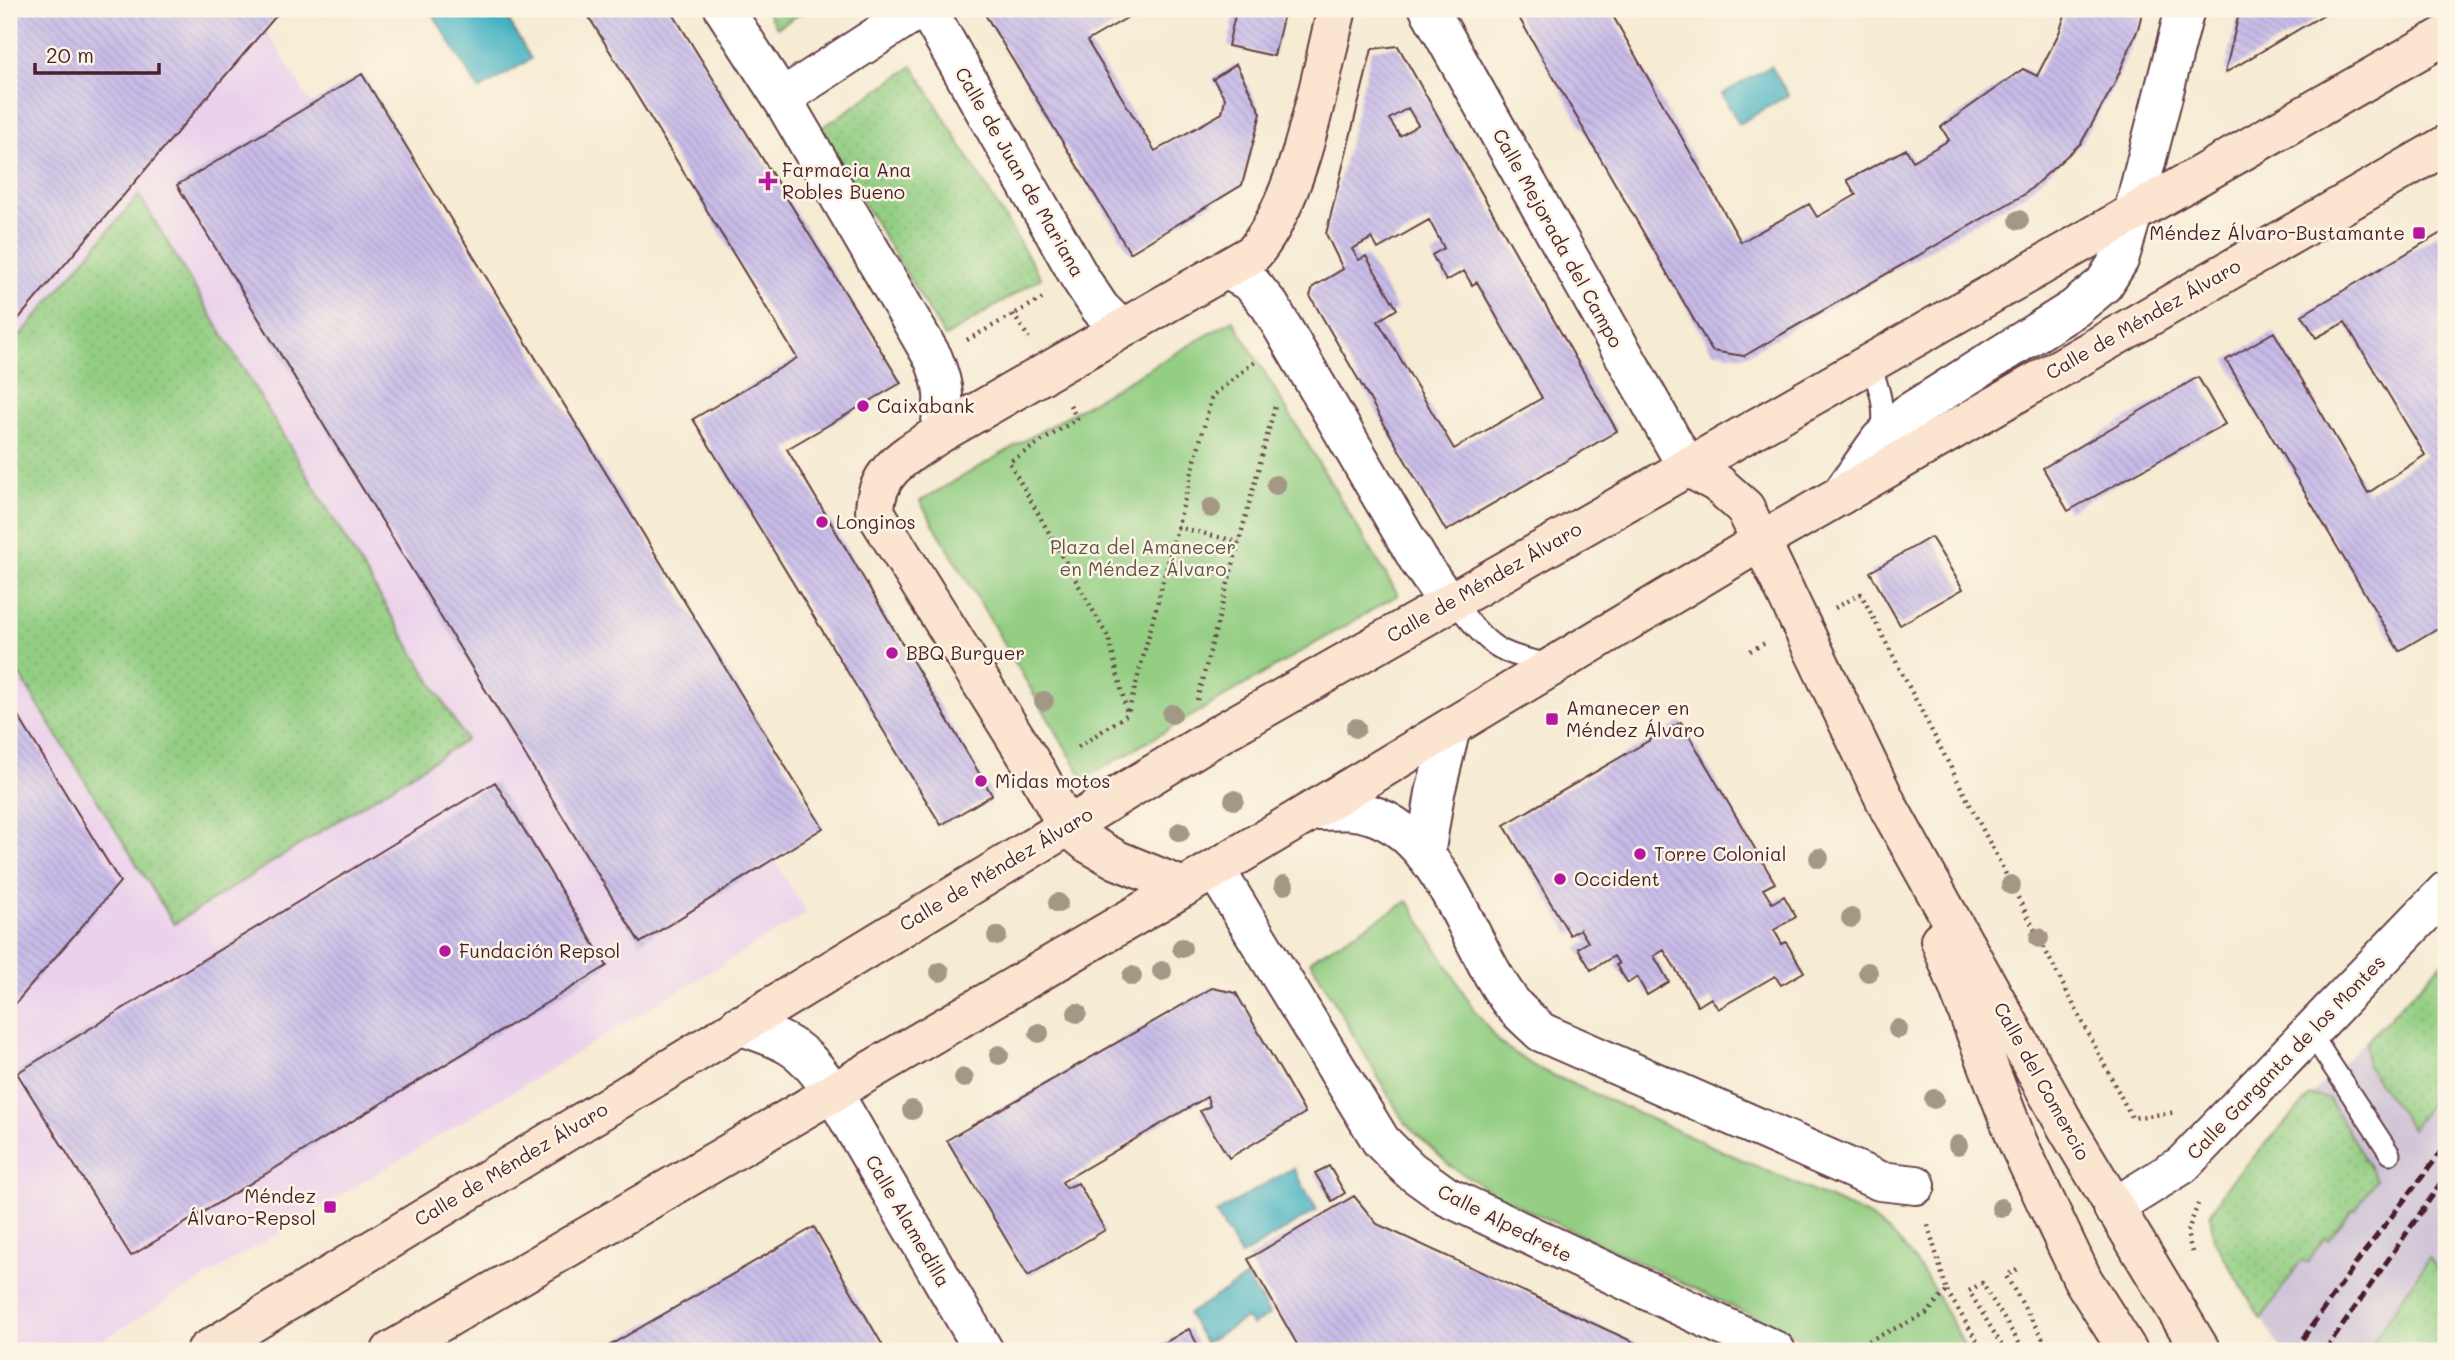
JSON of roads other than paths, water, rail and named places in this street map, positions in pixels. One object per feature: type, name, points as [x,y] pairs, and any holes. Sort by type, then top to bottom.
[{"type":"main road","points":[[1199,878],[1117,860],[1089,844],[1066,825],[1030,760],[875,512],[875,497],[891,466],[939,434],[1254,253],[1266,239],[1287,197],[1337,9]]},
{"type":"main road","name":"Calle de Méndez Álvaro","points":[[206,1351],[1066,825],[1452,599],[2446,35]]},
{"type":"main road","name":"Calle de Méndez Álvaro","points":[[391,1351],[1313,811],[1763,540],[2446,145]]},
{"type":"main road","name":"Calle del Comercio","points":[[1687,467],[1717,483],[1745,508],[1763,540],[1889,808],[2113,1208],[2201,1351]]},
{"type":"main road","name":"Calle del Comercio","points":[[1889,808],[2018,1143],[2083,1280],[2128,1351]]},
{"type":"street","points":[[724,9],[784,102],[933,358],[944,383],[945,403],[939,434]]},
{"type":"street","points":[[784,102],[794,90],[919,9]]},
{"type":"street","name":"Calle de Juan de Mariana","points":[[927,9],[1080,278],[1100,307],[1121,329]]},
{"type":"street","name":"Calle Mejorada del Campo","points":[[1429,9],[1687,467]]},
{"type":"street","points":[[2133,213],[2185,9]]},
{"type":"street","name":"Calle de Méndez Álvaro","points":[[1841,495],[1880,440],[1908,414],[2075,308],[2104,284],[2119,260],[2133,213]]},
{"type":"street","points":[[1228,270],[1251,283],[1287,336],[1419,561],[1439,590],[1452,599]]},
{"type":"street","points":[[1425,855],[1435,793],[1451,728]]},
{"type":"street","points":[[1313,811],[1354,810],[1374,815],[1397,828],[1425,855],[1513,1005],[1541,1032],[1880,1181],[1916,1185]]},
{"type":"street","name":"Calle Alpedrete","points":[[1199,878],[1381,1141],[1410,1170],[1446,1196],[1512,1230],[1776,1351]]},
{"type":"street","name":"Calle Garganta de los Montes","points":[[2113,1208],[2182,1166],[2446,891]]},
{"type":"street","name":"Calle Alamedilla","points":[[739,1025],[782,1040],[810,1059],[832,1091],[984,1351]]},
{"type":"lane","points":[[1869,362],[1882,393],[1884,418],[1880,440]]},
{"type":"lane","points":[[1452,599],[1492,645],[1514,657],[1555,664]]},
{"type":"lane","points":[[2310,1032],[2390,1154]]},
{"type":"water","points":[[430,9],[502,9],[531,59],[479,90]]},
{"type":"water","points":[[1771,66],[1788,95],[1739,124],[1722,94]]},
{"type":"water","points":[[1293,1168],[1317,1210],[1241,1256],[1216,1213]]},
{"type":"water","points":[[1247,1277],[1270,1315],[1252,1325],[1246,1318],[1205,1343],[1188,1314]]},
{"type":"railway","points":[[2294,1351],[2365,1251],[2446,1146]]},
{"type":"railway","points":[[2325,1351],[2446,1176]]},
{"type":"place","name":"Farmacia Ana Robles Bueno","points":[[768,181]]},
{"type":"place","name":"Méndez Álvaro-Bustamante","points":[[2419,233]]},
{"type":"place","name":"Caixabank","points":[[863,406]]},
{"type":"place","name":"Longinos","points":[[822,522]]},
{"type":"place","name":"BBQ Burguer","points":[[892,653]]},
{"type":"place","name":"Amanecer en Méndez Álvaro","points":[[1552,719]]},
{"type":"place","name":"Midas motos","points":[[981,781]]},
{"type":"place","name":"Torre Colonial","points":[[1640,854]]},
{"type":"place","name":"Occident","points":[[1560,879]]},
{"type":"place","name":"Fundación Repsol","points":[[445,951]]},
{"type":"place","name":"Méndez Álvaro-Repsol","points":[[330,1207]]},
{"type":"park label","name":"Plaza del Amanecer en Méndez Álvaro","points":[[1143,558]]}]
